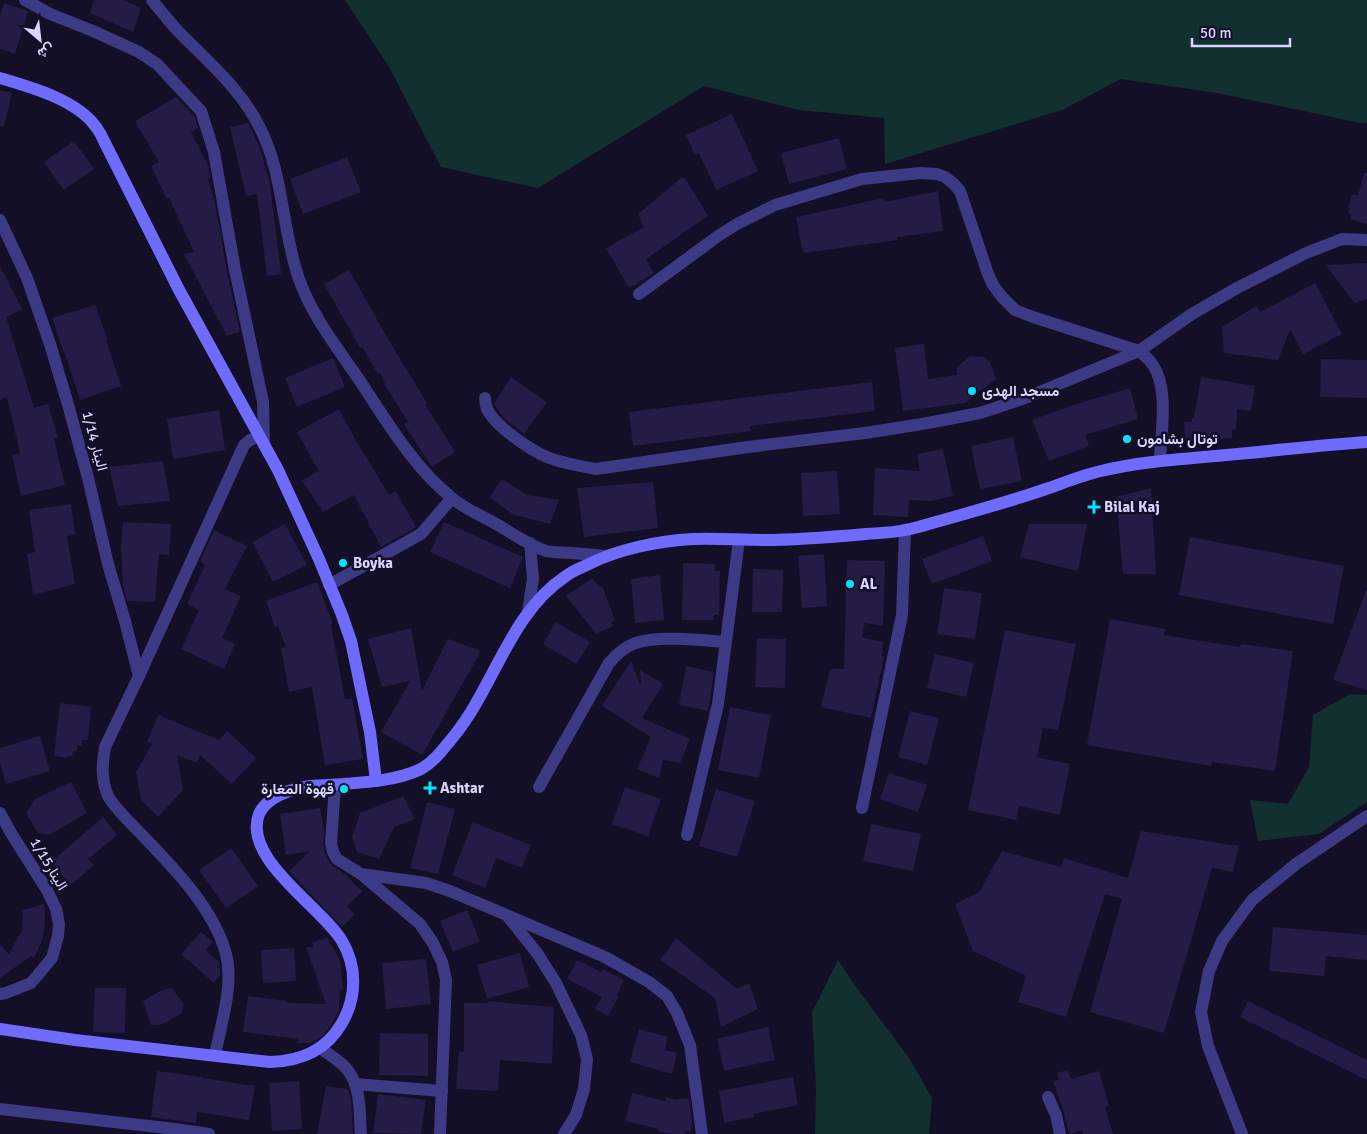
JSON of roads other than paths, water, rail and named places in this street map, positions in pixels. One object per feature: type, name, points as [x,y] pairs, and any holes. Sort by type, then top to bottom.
[{"type":"main road","points":[[0,78],[36,88],[57,98],[79,111],[96,126],[178,288],[278,470],[330,585],[351,641],[370,732],[376,781]]},
{"type":"main road","points":[[0,1029],[75,1040],[270,1062],[288,1061],[305,1056],[320,1048],[332,1038],[347,1013],[354,992],[352,965],[345,947],[334,930],[284,880],[263,850],[257,832],[258,818],[262,808],[277,796],[304,787],[376,781],[400,776],[422,768],[438,756],[459,729],[528,612],[547,591],[566,576],[607,556],[659,542],[694,539],[794,540],[905,530],[999,504],[1100,471],[1160,461],[1367,442]]},
{"type":"street","points":[[25,0],[50,14],[139,52],[157,64],[201,111],[214,152],[235,270],[263,402],[262,441],[250,440],[244,445],[105,747],[102,774],[108,796],[171,864],[217,928],[226,954],[229,977],[215,1055]]},
{"type":"street","points":[[152,0],[166,18],[230,83],[254,116],[268,146],[298,278],[310,305],[318,320],[403,444],[426,474],[452,498],[465,507],[546,551],[607,556]]},
{"type":"street","points":[[639,294],[718,236],[775,205],[862,179],[920,173],[937,174],[945,177],[960,191],[988,274],[1002,297],[1015,310],[1139,352],[1154,365],[1161,386],[1163,407],[1160,461]]},
{"type":"street","name":"الينار 1/14","points":[[0,220],[27,278],[50,344],[88,478],[108,564],[125,621],[138,676]]},
{"type":"street","points":[[485,398],[488,410],[495,420],[526,446],[546,457],[579,466],[596,468],[922,424],[980,413],[1025,398],[1139,352],[1192,314],[1284,263],[1342,238],[1367,240]]},
{"type":"street","points":[[330,585],[421,534],[452,498]]},
{"type":"street","points":[[862,808],[902,615],[905,530]]},
{"type":"street","points":[[687,835],[718,704],[739,540]]},
{"type":"street","points":[[528,612],[533,579],[530,543]]},
{"type":"street","points":[[539,787],[609,663],[621,650],[649,639],[699,639],[725,642]]},
{"type":"street","points":[[335,785],[331,843],[337,859],[361,874],[420,924],[433,943],[442,962],[446,980],[440,1134]]},
{"type":"street","name":"الينار1/15","points":[[0,813],[47,890],[56,909],[59,924],[52,958],[31,983],[0,994]]},
{"type":"street","points":[[1242,1134],[1208,1046],[1201,1012],[1209,971],[1222,941],[1252,900],[1296,864],[1367,816]]},
{"type":"street","points":[[361,874],[426,883],[450,891],[605,957],[649,982],[667,996],[678,1013],[690,1044],[702,1134]]},
{"type":"street","points":[[508,916],[538,953],[556,983],[574,1018],[583,1043],[587,1059],[584,1089],[576,1115],[564,1134]]},
{"type":"street","points":[[320,1048],[345,1068],[355,1084],[358,1092],[361,1134]]},
{"type":"street","points":[[355,1084],[442,1091]]},
{"type":"street","points":[[1048,1097],[1056,1115],[1060,1134]]},
{"type":"street","points":[[0,1109],[209,1134]]},
{"type":"place","name":"مسجد الهدى","points":[[972,391]]},
{"type":"place","name":"توتال بشامون","points":[[1127,439]]},
{"type":"place","name":"Bilal Kaj","points":[[1094,507]]},
{"type":"place","name":"Boyka","points":[[343,563]]},
{"type":"place","name":"AL","points":[[850,584]]},
{"type":"place","name":"Ashtar","points":[[430,788]]},
{"type":"place","name":"قهوة المغارة","points":[[344,789]]}]
